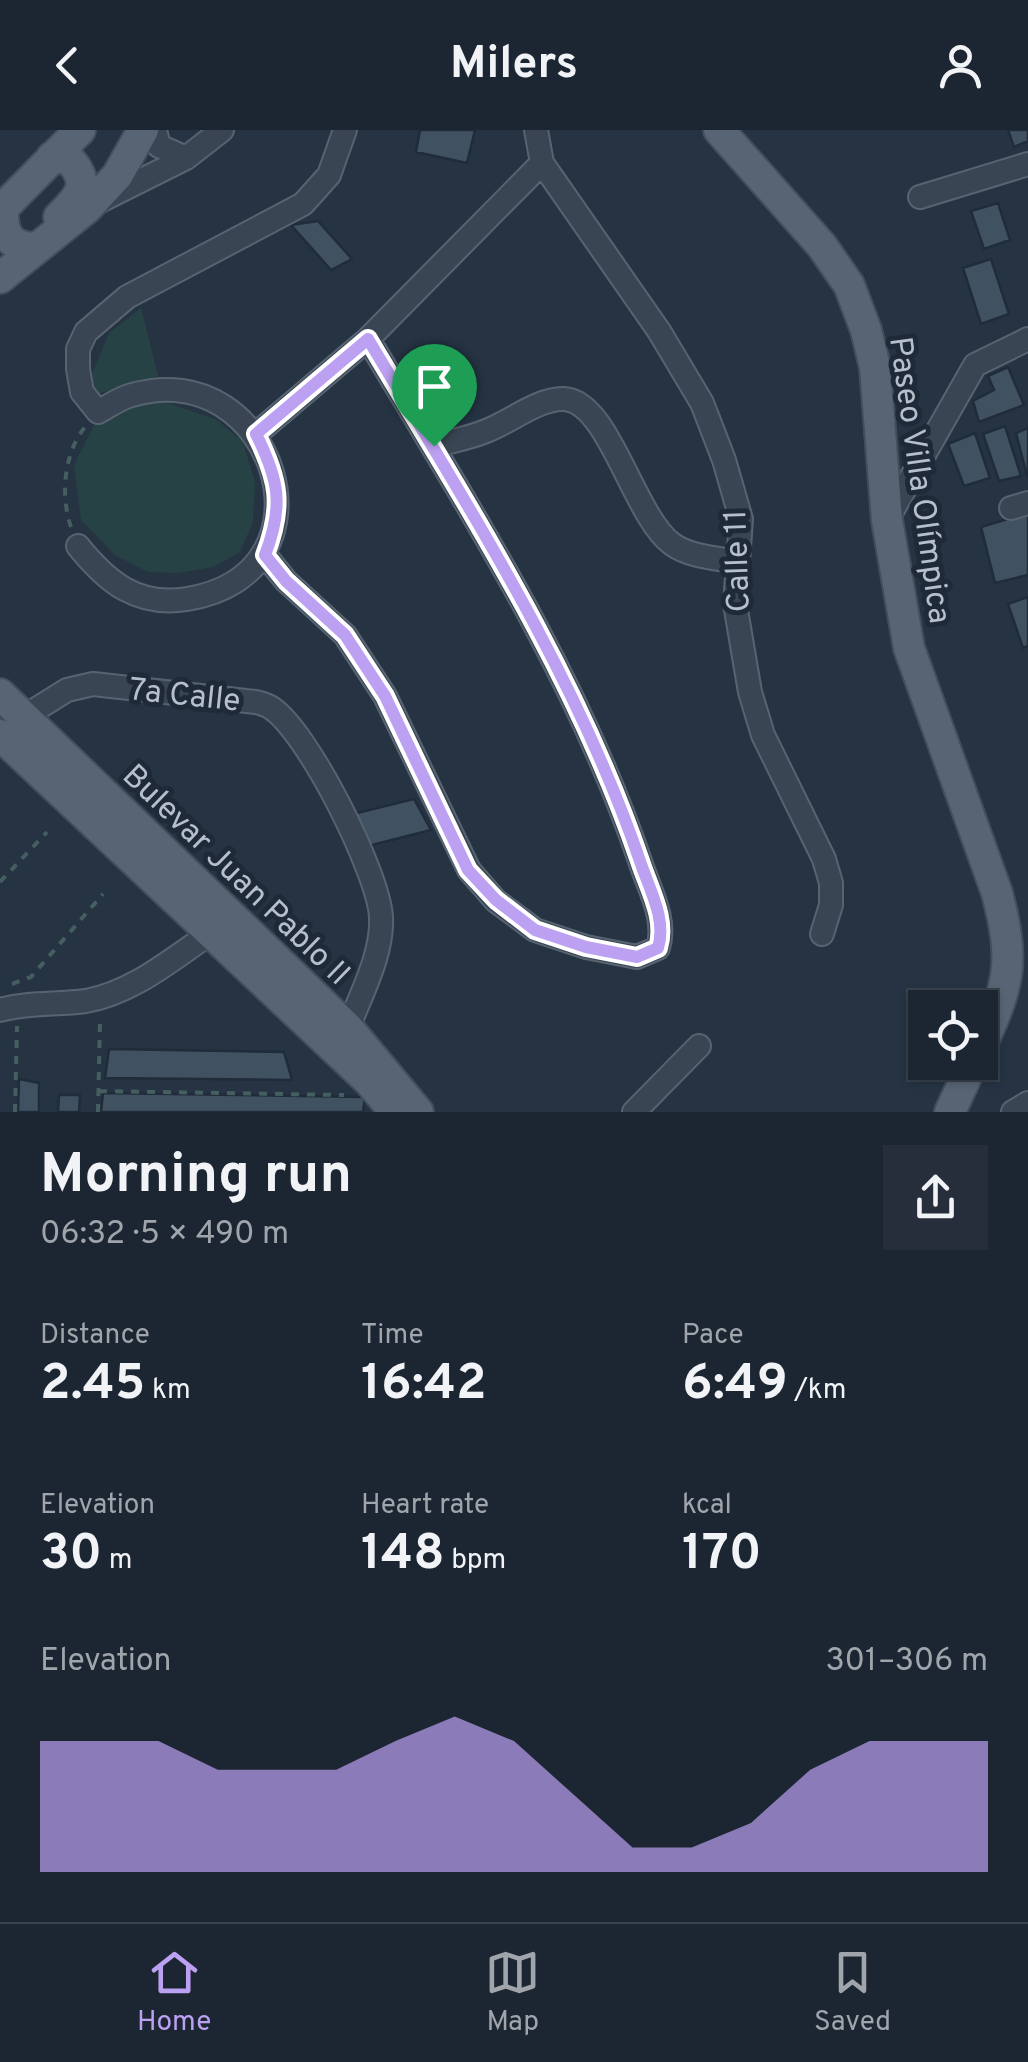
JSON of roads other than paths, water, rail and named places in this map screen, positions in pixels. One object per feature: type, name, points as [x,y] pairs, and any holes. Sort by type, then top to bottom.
[{"type":"main road","points":[[52,157],[69,159],[81,172],[80,196],[58,218],[44,241],[18,248],[2,227],[2,209],[52,157],[80,130]]},
{"type":"main road","points":[[0,278],[88,208],[116,176],[143,130]]},
{"type":"main road","name":"Paseo Villa Olímpica","points":[[719,130],[822,246],[848,285],[866,330],[874,367],[887,520],[909,648],[997,892],[1006,928],[1008,961],[1004,998],[998,1010]]},
{"type":"main road","name":"Bulevar Juan Pablo II","points":[[0,694],[11,726],[211,933],[388,1104]]},
{"type":"main road","name":"Bulevar Juan Pablo II","points":[[11,726],[348,1028],[418,1112]]},
{"type":"main road","points":[[950,1112],[965,1080]]},
{"type":"street","points":[[155,130],[159,146],[186,158]]},
{"type":"street","points":[[88,208],[186,158],[222,130]]},
{"type":"street","points":[[78,546],[102,576],[135,595],[172,602],[210,596],[242,576],[265,555],[276,527],[278,506],[273,468],[256,434],[230,409],[198,394],[164,389],[129,395],[98,412],[82,392],[78,349],[86,332],[127,297],[303,204],[328,176],[344,130]]},
{"type":"street","points":[[256,434],[368,339],[542,163],[536,130]]},
{"type":"street","name":"Calle 11","points":[[542,163],[659,331],[702,404],[724,460],[742,519],[735,604],[750,692],[763,735],[824,860],[831,883],[831,905],[822,934]]},
{"type":"street","points":[[920,197],[1028,164]]},
{"type":"street","points":[[265,555],[286,581],[345,635],[385,696],[468,870],[496,900],[535,930],[618,956],[637,957],[658,948],[663,930],[629,830],[553,656],[434,446],[368,339]]},
{"type":"street","points":[[887,520],[975,364],[1028,339]]},
{"type":"street","points":[[434,446],[484,432],[550,401],[567,399],[596,417],[645,513],[664,538],[688,552],[738,562]]},
{"type":"street","name":"7a Calle","points":[[11,726],[66,690],[93,684],[270,706],[321,773],[374,882],[381,916],[379,945],[348,1028]]},
{"type":"street","points":[[8,1008],[101,997],[130,986],[211,933]]},
{"type":"street","points":[[634,1112],[699,1046]]},
{"type":"street","points":[[1014,1112],[1028,1103]]}]
